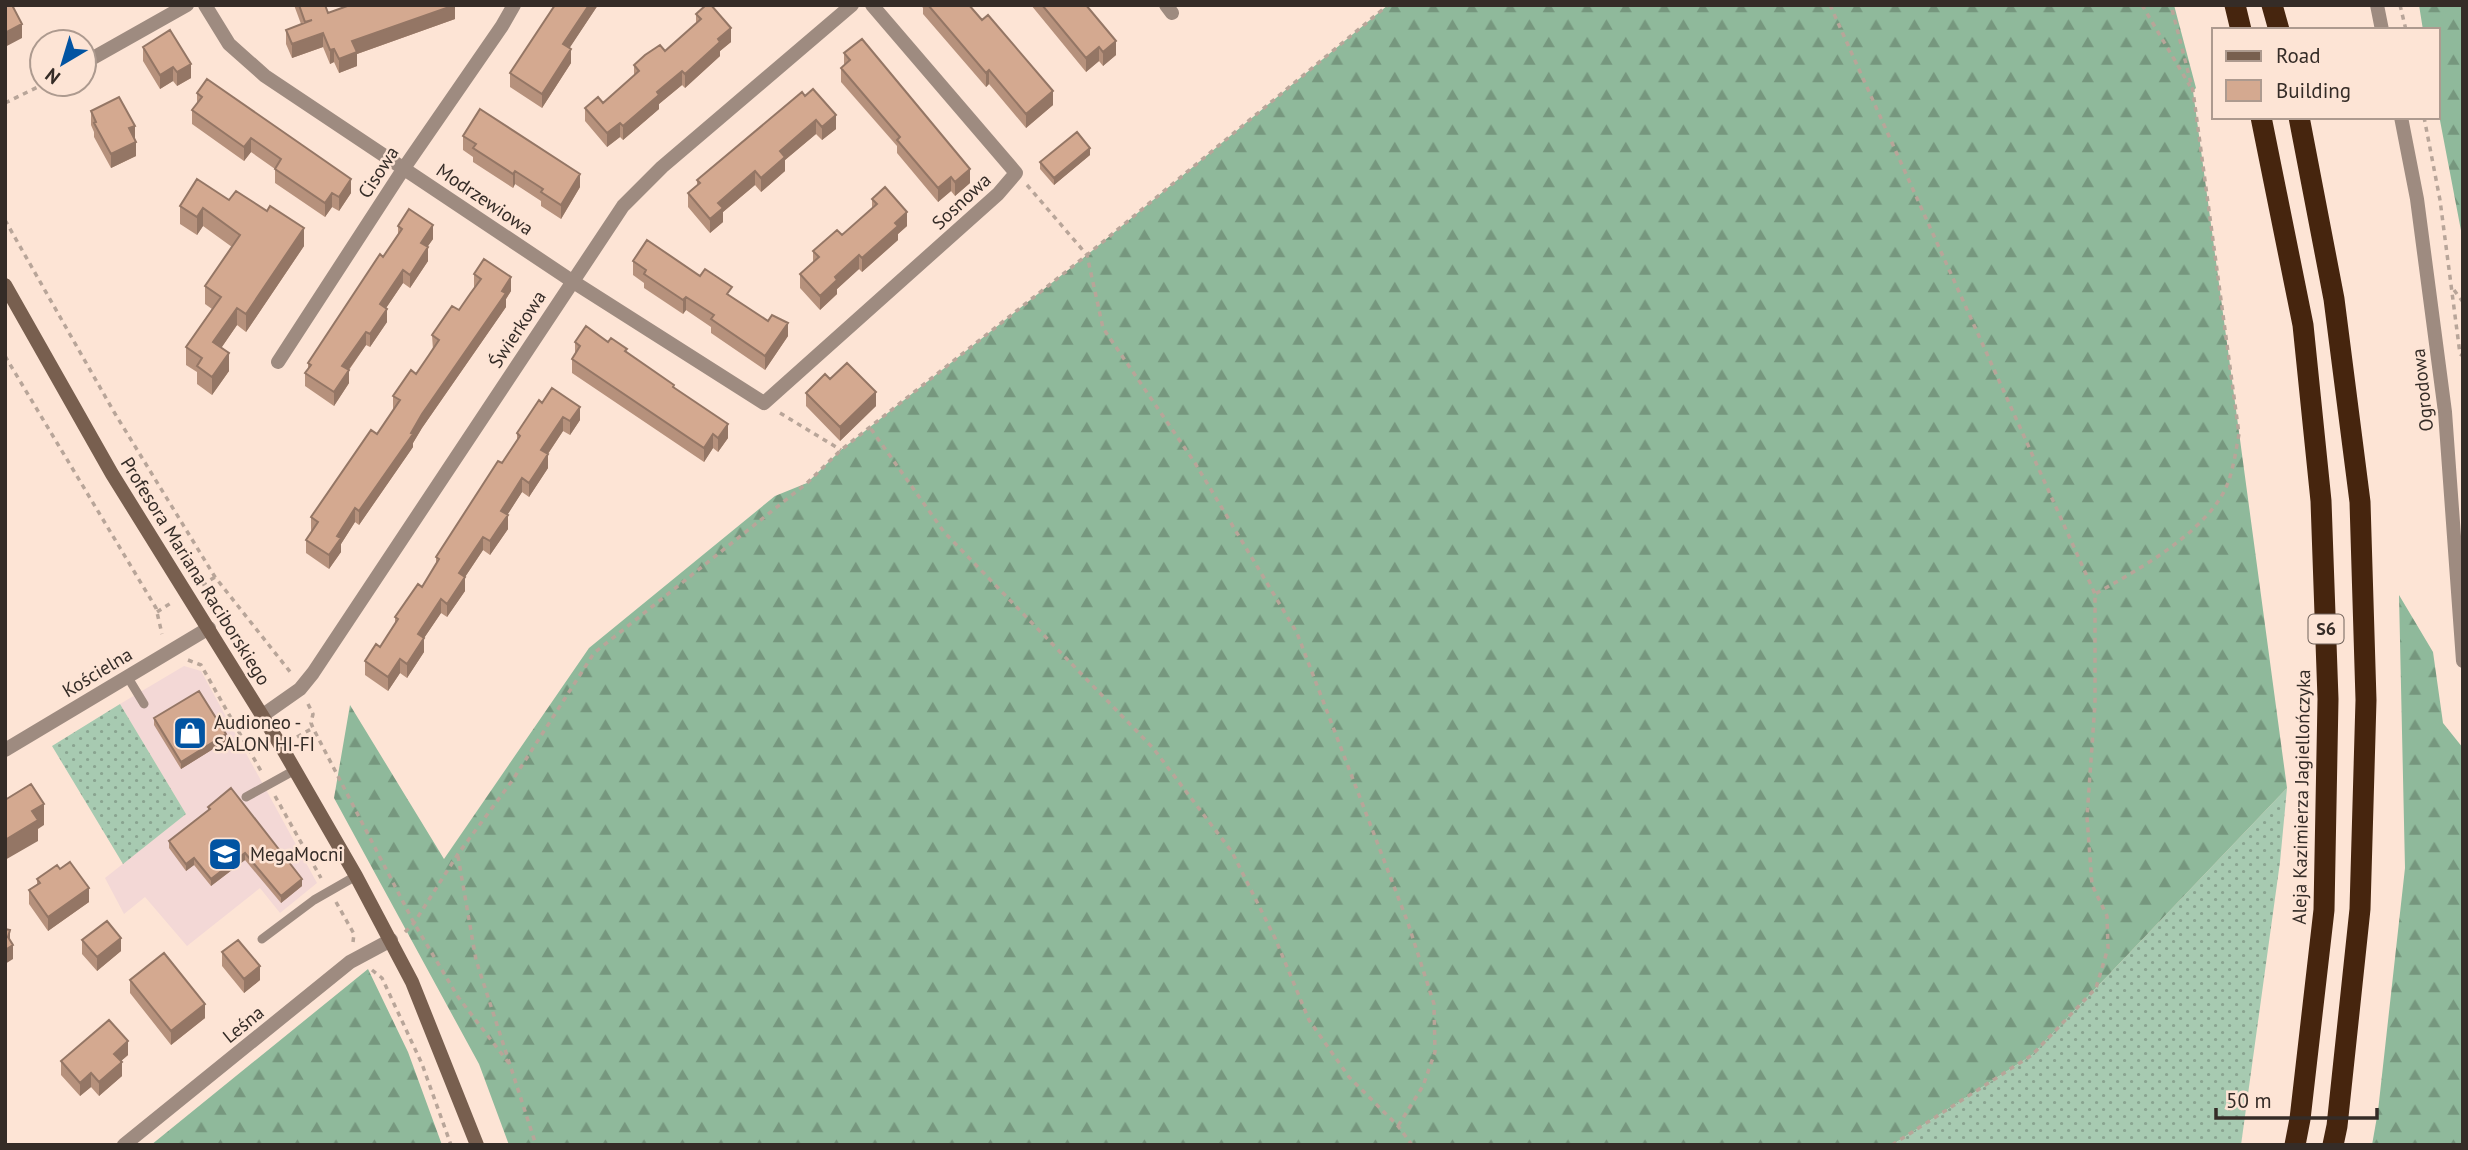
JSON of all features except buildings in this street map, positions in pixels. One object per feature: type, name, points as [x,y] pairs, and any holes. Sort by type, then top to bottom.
[{"type":"highway","points":[[2235,5],[2241,28]]},
{"type":"highway","points":[[2272,5],[2278,28]]},
{"type":"highway","name":"Aleja Kazimierza Jagiellończyka","points":[[2261,119],[2303,325],[2321,501],[2328,686],[2323,910],[2295,1145]]},
{"type":"highway","name":"S6","points":[[2299,119],[2334,299],[2360,502],[2365,701],[2360,909],[2333,1145]]},
{"type":"main road","name":"Profesora Mariana Raciborskiego","points":[[5,285],[112,474],[262,715],[356,876],[391,940],[433,1030],[477,1145]]},
{"type":"street","points":[[98,55],[187,5]]},
{"type":"street","name":"Modrzewiowa","points":[[205,5],[229,44],[249,64],[572,281],[764,403]]},
{"type":"street","name":"Cisowa","points":[[278,362],[404,167],[514,5]]},
{"type":"street","name":"Świerkowa","points":[[262,715],[300,689],[320,662],[623,206],[662,167],[852,5]]},
{"type":"street","name":"Sosnowa","points":[[764,403],[998,194],[1016,173],[872,5]]},
{"type":"street","points":[[2376,5],[2382,28]]},
{"type":"street","name":"Ogrodowa","points":[[2401,119],[2417,199],[2445,412],[2463,661]]},
{"type":"street","name":"Kościelna","points":[[5,750],[209,628]]},
{"type":"street","name":"Leśna","points":[[124,1145],[349,962],[391,940]]},
{"type":"lane","points":[[127,676],[144,704]]},
{"type":"lane","points":[[246,797],[295,770]]},
{"type":"lane","points":[[262,939],[314,900],[356,876]]},
{"type":"path","points":[[391,940],[414,923],[458,854],[512,781],[594,653],[807,483],[841,450],[871,429],[1087,255],[1388,5]]},
{"type":"path","points":[[1830,5],[2095,594],[2095,704],[2087,817],[2092,886],[2107,916],[2108,948],[2096,988],[2032,1055],[1892,1145]]},
{"type":"path","points":[[2142,5],[2193,90]]},
{"type":"path","points":[[2095,594],[2189,533],[2220,500],[2231,472],[2239,434],[2193,90],[2171,5]]},
{"type":"path","points":[[2400,5],[2406,28]]},
{"type":"path","points":[[5,103],[28,92]]},
{"type":"path","points":[[2424,119],[2453,289],[2459,354],[2463,356]]},
{"type":"path","points":[[1036,194],[1087,255],[1103,328],[1195,463],[1297,633],[1408,923],[1434,1004],[1435,1052],[1423,1086],[1398,1126]]},
{"type":"path","points":[[5,220],[114,412],[215,577],[292,674],[313,714],[313,728],[414,923],[458,998],[510,1066]]},
{"type":"path","points":[[2453,289],[2463,302]]},
{"type":"path","points":[[764,403],[841,450]]},
{"type":"path","points":[[871,429],[944,532],[1153,748],[1224,841],[1275,938],[1309,1020],[1349,1077],[1398,1126],[1412,1145]]},
{"type":"path","points":[[458,854],[476,960],[536,1145]]},
{"type":"path","points":[[349,962],[356,974],[365,969],[374,970],[382,978],[422,1064],[451,1145]]},
{"type":"shaded area","points":[[184,666],[201,671],[317,883],[280,913],[260,888],[187,946],[145,897],[124,914],[105,878],[186,814],[120,704]]},
{"type":"green space","points":[[1388,5],[2174,5],[2196,88],[2193,91],[2287,788],[2032,1055],[1892,1145],[509,1145],[479,1064],[334,798],[350,705],[444,859],[589,648],[775,496],[807,483],[841,450],[1087,255]]},
{"type":"green space","points":[[2419,5],[2463,5],[2463,241],[2440,119],[2440,28],[2423,28]]},
{"type":"green space","points":[[2399,595],[2433,652],[2443,723],[2463,748],[2463,1145],[2372,1145],[2405,868]]},
{"type":"green space","points":[[120,704],[186,814],[123,864],[52,746]]},
{"type":"green space","points":[[2287,788],[2280,862],[2241,1145],[1892,1145],[2032,1055]]},
{"type":"green space","points":[[368,969],[408,1052],[442,1145],[151,1145]]},
{"type":"place","name":"Audioneo - SALON HI-FI","points":[[190,733]]},
{"type":"place","name":"MegaMocni","points":[[225,854]]}]
